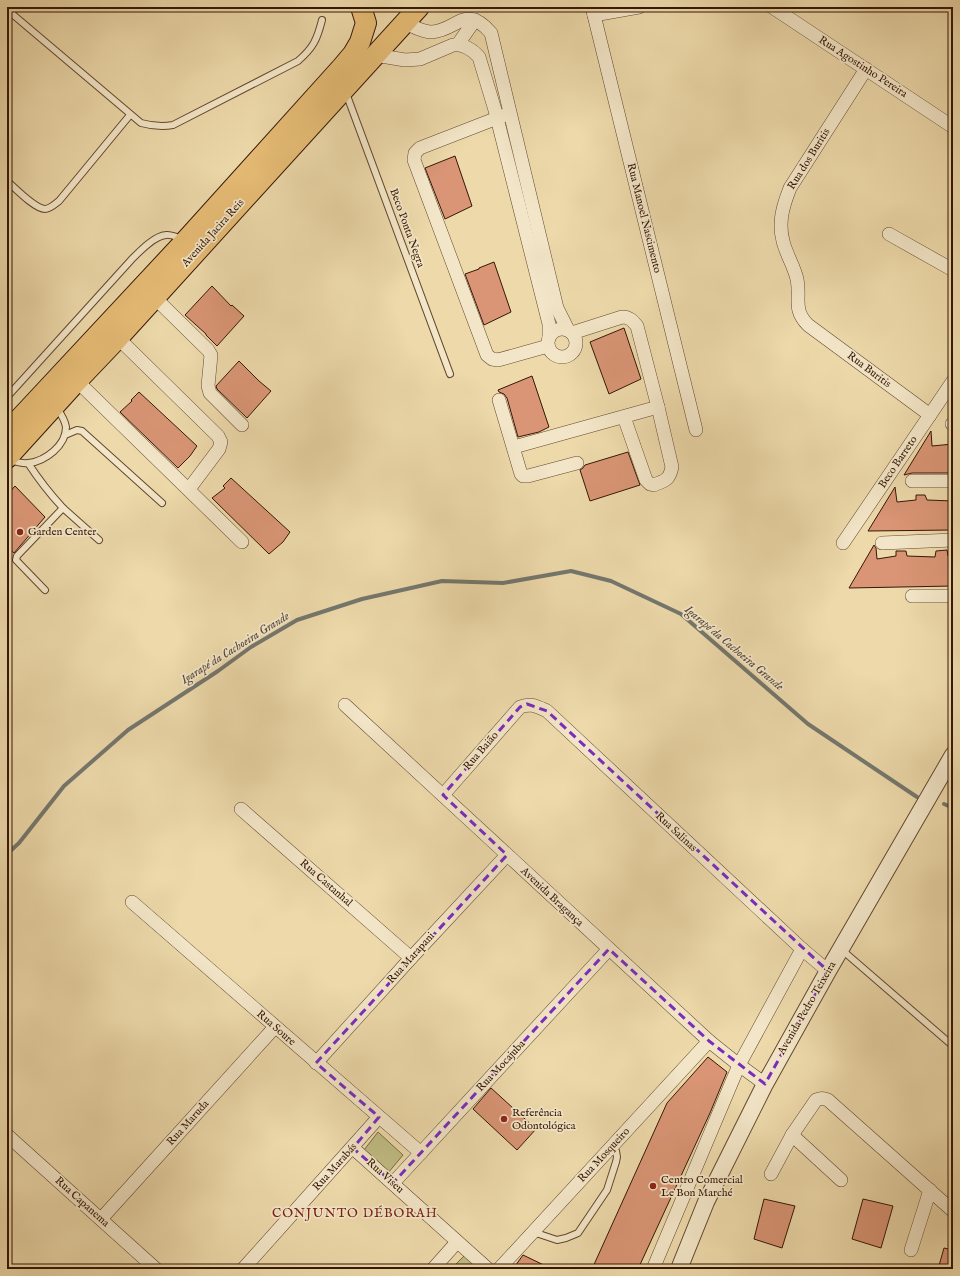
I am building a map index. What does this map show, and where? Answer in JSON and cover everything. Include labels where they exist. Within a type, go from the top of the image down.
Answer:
[{"type":"main road","name":"Avenida Jacira Reis","points":[[7,458],[375,55],[404,15],[419,7]]},
{"type":"main road","name":"Avenida Jacira Reis","points":[[7,432],[186,240],[349,59],[360,42],[368,12]]},
{"type":"street","points":[[593,11],[639,7]]},
{"type":"street","name":"Rua Agostinho Pereira","points":[[772,7],[953,127]]},
{"type":"street","name":"Rua Manoel Nascimento","points":[[593,11],[696,430]]},
{"type":"street","points":[[375,55],[405,60],[420,59],[452,45],[458,44],[475,52],[479,57],[497,118],[549,324],[548,341],[550,350],[557,356],[561,357],[570,354],[573,350],[575,342],[557,308],[491,33],[486,27],[469,18],[462,19],[441,30],[431,32],[420,30],[404,15]]},
{"type":"street","points":[[458,44],[475,20]]},
{"type":"street","name":"Rua dos Buritis","points":[[808,325],[802,318],[799,310],[799,287],[797,277],[783,242],[781,225],[783,207],[790,188],[866,69]]},
{"type":"street","points":[[511,114],[420,148],[415,153],[414,160],[487,355],[492,359],[498,360],[548,341],[555,330],[559,329],[570,332],[622,317],[627,317],[632,320],[636,326],[658,407],[672,467],[670,476],[667,480],[654,485],[650,484],[646,480],[624,417]]},
{"type":"street","points":[[889,234],[953,270]]},
{"type":"street","points":[[154,297],[208,350],[211,356],[208,386],[210,393],[242,425]]},
{"type":"street","name":"Rua Buritis","points":[[808,325],[930,415]]},
{"type":"street","points":[[118,338],[218,436],[221,442],[219,449],[189,489]]},
{"type":"street","points":[[77,381],[242,542]]},
{"type":"street","name":"Beco Barreto","points":[[843,543],[953,381]]},
{"type":"street","points":[[499,400],[514,447],[520,472],[523,476],[577,463]]},
{"type":"street","points":[[514,447],[658,407]]},
{"type":"street","points":[[912,481],[953,481]]},
{"type":"street","points":[[882,543],[953,540]]},
{"type":"street","points":[[912,596],[953,596]]},
{"type":"street","name":"Rua Salinas","points":[[520,707],[527,704],[537,706],[546,711],[802,949],[828,971]]},
{"type":"street","name":"Avenida Bragança","points":[[345,705],[709,1041],[765,1084]]},
{"type":"street","name":"Rua Baião","points":[[443,795],[520,707]]},
{"type":"street","name":"Avenida Pedro Teixeira","points":[[679,1269],[706,1202],[765,1084],[828,971],[953,755]]},
{"type":"street","name":"Rua Castanhal","points":[[242,809],[411,958]]},
{"type":"street","name":"Rua Marapani","points":[[316,1063],[507,855]]},
{"type":"street","name":"Rua Soure","points":[[132,902],[421,1153]]},
{"type":"street","points":[[653,1269],[739,1065],[802,949]]},
{"type":"street","name":"Rua Mocajuba","points":[[393,1183],[609,950]]},
{"type":"street","name":"Rua Maruda","points":[[101,1219],[275,1026]]},
{"type":"street","name":"Rua Mosqueiro","points":[[499,1269],[709,1041]]},
{"type":"street","points":[[771,1174],[792,1135],[816,1100],[824,1098],[953,1211]]},
{"type":"street","name":"Rua Marabás","points":[[243,1269],[353,1148],[379,1117]]},
{"type":"street","name":"Rua Capanema","points":[[7,1135],[156,1269]]},
{"type":"street","points":[[792,1135],[841,1180]]},
{"type":"street","name":"Rua Viseu","points":[[353,1148],[488,1269]]},
{"type":"street","points":[[911,1250],[930,1190]]},
{"type":"street","points":[[433,1269],[457,1242]]},
{"type":"lane","points":[[16,7],[9,15],[130,115],[141,123],[150,126],[173,125],[298,61],[309,51],[316,41],[322,20]]},
{"type":"lane","name":"Beco Ponta Negra","points":[[344,88],[450,374]]},
{"type":"lane","points":[[7,181],[36,205],[47,209],[53,206],[59,202],[130,115]]},
{"type":"lane","name":"Avenida Jacira Reis","points":[[7,397],[146,245],[167,235],[186,240]]},
{"type":"lane","points":[[7,458],[17,463],[28,463],[41,460],[51,454],[60,445],[65,435],[66,426],[55,405]]},
{"type":"lane","points":[[65,435],[77,430],[82,432],[162,503]]},
{"type":"lane","points":[[28,463],[39,480],[63,508],[99,540]]},
{"type":"lane","points":[[45,590],[16,560],[17,556],[63,508]]},
{"type":"lane","points":[[841,949],[953,1046]]},
{"type":"lane","points":[[533,1232],[557,1240],[578,1233],[607,1190],[617,1156],[616,1151],[612,1146]]},
{"type":"highlighted area","points":[[527,704],[547,711],[828,971],[765,1084],[709,1041],[609,949],[393,1183],[353,1148],[379,1117],[316,1063],[507,855],[443,795],[520,707]]},
{"type":"shaded area","points":[[378,1132],[403,1155],[388,1173],[364,1150]]},
{"type":"shaded area","points":[[465,1255],[481,1269],[451,1269]]},
{"type":"building","points":[[455,156],[472,206],[445,219],[425,168]]},
{"type":"building","points":[[494,262],[511,312],[484,325],[465,274]]},
{"type":"building","points":[[212,286],[231,306],[232,305],[244,316],[217,346],[185,315]]},
{"type":"building","points":[[624,328],[641,379],[609,394],[590,342]]},
{"type":"building","points":[[239,361],[271,391],[247,418],[217,389],[216,386]]},
{"type":"building","points":[[532,376],[549,427],[539,432],[518,437],[507,398],[498,390]]},
{"type":"building","points":[[139,392],[197,446],[190,456],[178,468],[120,412]]},
{"type":"building","points":[[931,431],[932,446],[953,444],[953,473],[912,473],[904,475]]},
{"type":"building","points":[[628,452],[640,485],[590,501],[580,470],[585,465]]},
{"type":"building","points":[[231,478],[290,532],[283,542],[269,554],[212,498],[225,488],[223,486]]},
{"type":"building","name":"Garden Center","points":[[15,486],[45,517],[14,553],[7,547],[7,495]]},
{"type":"building","points":[[895,487],[897,502],[916,500],[916,495],[925,495],[927,500],[953,501],[953,530],[868,531]]},
{"type":"building","points":[[874,545],[876,548],[877,559],[896,556],[896,551],[906,551],[907,556],[935,557],[936,551],[947,550],[948,556],[953,556],[953,586],[849,588]]},
{"type":"building","name":"Centro Comercial Le Bon Marché","points":[[708,1057],[727,1072],[710,1113],[638,1269],[592,1269],[667,1103]]},
{"type":"building","name":"Referência Odontológica","points":[[491,1088],[536,1129],[517,1150],[473,1109]]},
{"type":"building","points":[[764,1199],[795,1206],[782,1248],[754,1239]]},
{"type":"building","points":[[863,1199],[893,1206],[881,1248],[852,1239]]},
{"type":"building","points":[[944,1248],[953,1250],[953,1269],[938,1269]]},
{"type":"building","points":[[523,1255],[552,1269],[513,1269]]},
{"type":"waterway","name":"Igarapé da Cachoeira Grande","points":[[7,854],[19,843],[64,786],[128,730],[218,671],[251,647],[297,620],[362,599],[442,581],[503,583],[571,571],[611,581],[681,614],[808,724],[917,797]]},
{"type":"waterway","name":"Igarapé da Cachoeira Grande","points":[[944,804],[953,808]]},
{"type":"place","name":"Garden Center","points":[[20,532]]},
{"type":"place","name":"Referência Odontológica","points":[[504,1119]]},
{"type":"place","name":"Centro Comercial Le Bon Marché","points":[[653,1186]]},
{"type":"district","name":"CONJUNTO DÉBORAH","points":[[355,1213]]}]
